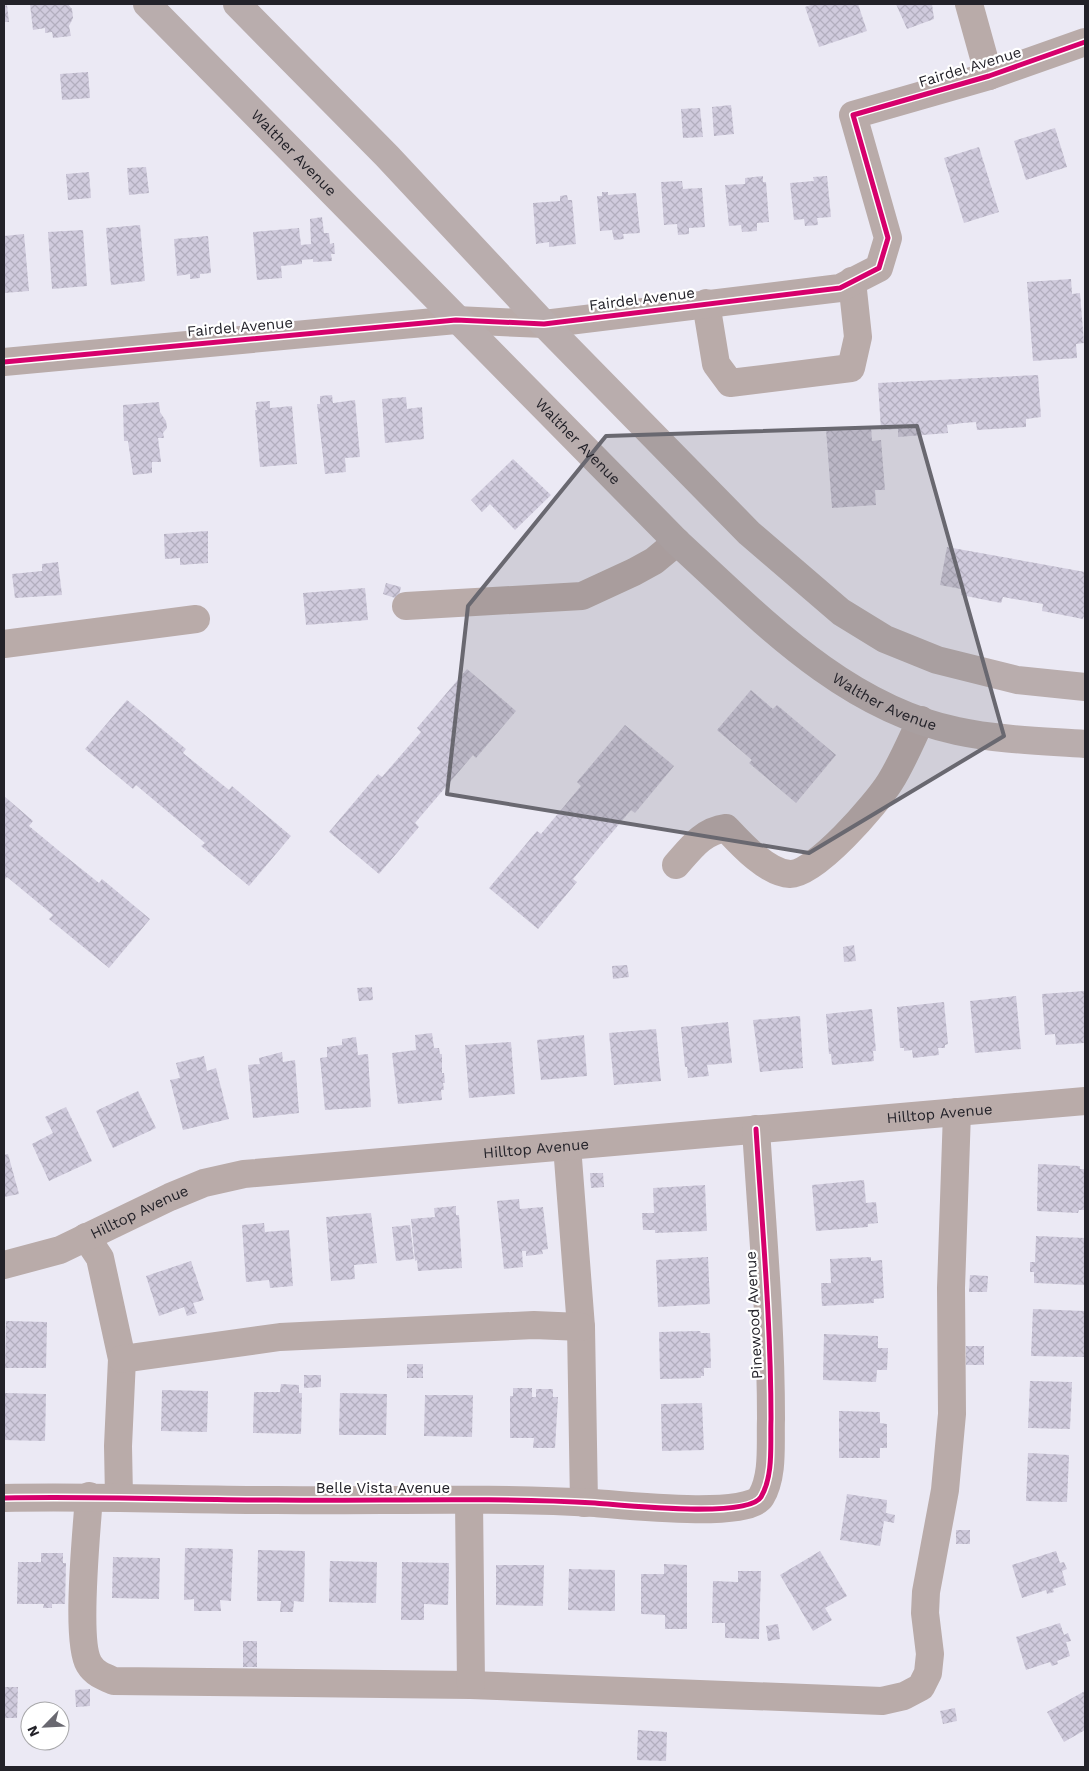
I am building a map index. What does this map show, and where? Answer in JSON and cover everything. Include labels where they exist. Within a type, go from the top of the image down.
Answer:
[{"type":"main road","name":"Walther Avenue","points":[[147,4],[456,320],[678,542],[765,623],[825,671],[865,697],[921,720],[957,731],[1020,739],[1085,744]]},
{"type":"main road","points":[[237,4],[388,156],[544,324],[749,533],[841,612],[885,640],[937,660],[1017,680],[1085,687]]},
{"type":"street","points":[[969,4],[989,76]]},
{"type":"street","name":"Fairdel Avenue","points":[[4,362],[456,320],[544,324],[840,288],[879,268],[888,238],[853,115],[989,76],[1085,42]]},
{"type":"street","points":[[706,303],[716,364],[730,383],[851,368],[858,336],[852,281]]},
{"type":"street","points":[[406,606],[582,596],[612,584],[641,568],[678,542]]},
{"type":"street","points":[[4,644],[196,619]]},
{"type":"street","points":[[676,864],[705,835],[713,830],[726,828],[753,855],[777,870],[789,874],[799,873],[842,839],[889,784],[921,720]]},
{"type":"street","name":"Hilltop Avenue","points":[[4,1265],[60,1250],[196,1187],[244,1174],[1085,1101]]},
{"type":"street","points":[[89,1496],[83,1598],[84,1649],[88,1663],[96,1673],[114,1681],[471,1685],[882,1701],[904,1696],[921,1687],[928,1673],[930,1663],[930,1640],[925,1613],[926,1592],[945,1490],[952,1414],[951,1288],[957,1112]]},
{"type":"street","name":"Pinewood Avenue","points":[[756,1129],[771,1383],[768,1476],[761,1499]]},
{"type":"street","points":[[567,1146],[580,1327],[584,1503]]},
{"type":"street","points":[[86,1237],[100,1258],[122,1359],[118,1446],[119,1497]]},
{"type":"street","points":[[122,1359],[280,1337],[534,1325],[580,1327]]},
{"type":"street","name":"Belle Vista Avenue","points":[[4,1498],[89,1496],[272,1500],[469,1500],[712,1509],[740,1508],[761,1499]]},
{"type":"street","points":[[469,1500],[471,1685]]},
{"type":"highlighted area","points":[[917,426],[1004,736],[809,853],[447,794],[468,606],[606,436]]},
{"type":"building","points":[[30,4],[68,4],[72,9],[73,18],[69,26],[71,36],[53,38],[52,32],[45,33],[45,28],[33,30]]},
{"type":"building","points":[[814,4],[858,4],[867,31],[819,47],[805,7]]},
{"type":"building","points":[[896,4],[932,4],[934,19],[907,29]]},
{"type":"building","points":[[7,5],[9,22],[4,22],[4,6]]},
{"type":"building","points":[[88,72],[90,98],[62,100],[60,74]]},
{"type":"building","points":[[731,105],[734,134],[714,136],[712,107]]},
{"type":"building","points":[[700,108],[703,137],[683,138],[681,109]]},
{"type":"building","points":[[1055,128],[1067,167],[1026,180],[1014,141]]},
{"type":"building","points":[[979,147],[999,212],[964,223],[944,158]]},
{"type":"building","points":[[146,167],[149,193],[129,195],[127,168]]},
{"type":"building","points":[[89,172],[91,198],[68,200],[66,174]]},
{"type":"building","points":[[763,176],[763,182],[766,182],[769,222],[757,223],[757,231],[742,232],[741,225],[729,226],[725,185],[745,184],[745,178]]},
{"type":"building","points":[[827,176],[831,217],[817,218],[818,225],[805,226],[804,219],[794,220],[790,183],[814,181],[813,177]]},
{"type":"building","points":[[682,181],[683,189],[702,188],[705,227],[689,228],[689,234],[678,235],[677,224],[664,225],[661,182]]},
{"type":"building","points":[[602,192],[608,192],[608,195],[636,193],[640,233],[623,234],[624,239],[614,240],[612,230],[600,231],[597,196],[602,196]]},
{"type":"building","points":[[567,195],[568,200],[572,200],[576,244],[549,247],[549,242],[536,244],[533,203],[560,201],[560,196]]},
{"type":"building","points":[[322,217],[324,233],[329,233],[330,244],[334,243],[335,254],[331,254],[332,261],[313,262],[313,259],[302,260],[302,264],[281,266],[282,278],[257,280],[253,232],[299,228],[301,245],[311,244],[310,219]]},
{"type":"building","points":[[140,225],[145,281],[111,285],[106,228]]},
{"type":"building","points":[[83,230],[87,286],[52,289],[48,232]]},
{"type":"building","points":[[24,234],[29,291],[4,293],[4,236]]},
{"type":"building","points":[[208,236],[211,273],[200,274],[200,278],[190,279],[190,274],[177,276],[174,239]]},
{"type":"building","points":[[1071,279],[1072,294],[1080,293],[1084,343],[1076,344],[1077,358],[1033,361],[1027,282]]},
{"type":"building","points":[[1038,375],[1041,417],[1026,419],[1026,427],[977,430],[976,422],[963,423],[947,425],[948,433],[898,437],[898,429],[881,430],[878,383]]},
{"type":"building","points":[[332,395],[333,403],[355,400],[360,457],[345,458],[346,472],[325,474],[317,404],[320,404],[320,396]]},
{"type":"building","points":[[406,397],[407,409],[422,407],[424,439],[385,443],[382,399]]},
{"type":"building","points":[[270,401],[270,408],[292,406],[297,464],[260,467],[256,402]]},
{"type":"building","points":[[159,402],[160,412],[166,421],[167,428],[163,433],[164,438],[158,438],[161,462],[152,462],[152,473],[133,475],[128,441],[124,441],[123,405]]},
{"type":"building","points":[[871,426],[872,441],[881,440],[885,490],[875,490],[876,505],[832,508],[826,429]]},
{"type":"building","points":[[513,459],[551,495],[515,530],[490,504],[482,512],[471,500]]},
{"type":"building","points":[[208,531],[208,563],[180,565],[180,558],[165,559],[164,534]]},
{"type":"building","points":[[947,547],[1085,572],[1085,613],[1083,619],[1042,611],[1043,604],[1003,597],[1001,603],[961,595],[961,589],[940,585]]},
{"type":"building","points":[[58,562],[62,595],[15,598],[12,574],[42,571],[42,564]]},
{"type":"building","points":[[386,583],[401,587],[398,599],[383,594]]},
{"type":"building","points":[[365,588],[368,620],[306,625],[303,593]]},
{"type":"building","points":[[467,669],[516,711],[476,758],[473,755],[415,823],[419,827],[379,874],[329,832],[378,774],[382,777],[421,732],[417,728]]},
{"type":"building","points":[[751,690],[773,709],[777,705],[836,755],[796,803],[749,763],[752,760],[717,730]]},
{"type":"building","points":[[127,700],[186,749],[183,753],[229,790],[232,786],[291,836],[249,886],[201,846],[205,843],[136,785],[133,789],[85,749]]},
{"type":"building","points":[[625,725],[674,766],[635,813],[631,810],[573,879],[577,882],[538,929],[489,888],[537,831],[541,834],[581,786],[577,782]]},
{"type":"building","points":[[4,796],[33,821],[29,826],[99,883],[102,879],[150,919],[109,968],[49,919],[53,915],[7,877],[4,880]]},
{"type":"building","points":[[854,945],[856,961],[844,962],[843,947]]},
{"type":"building","points":[[627,965],[629,977],[613,979],[612,966]]},
{"type":"building","points":[[372,987],[373,1000],[359,1001],[357,988]]},
{"type":"building","points":[[1085,991],[1084,1043],[1056,1045],[1055,1034],[1045,1035],[1042,994]]},
{"type":"building","points":[[1016,996],[1021,1049],[975,1053],[970,1001]]},
{"type":"building","points":[[944,1002],[948,1044],[945,1045],[945,1048],[938,1048],[939,1055],[913,1058],[912,1050],[904,1051],[904,1048],[900,1048],[897,1007]]},
{"type":"building","points":[[872,1009],[876,1051],[873,1051],[874,1061],[832,1065],[831,1054],[829,1054],[826,1014]]},
{"type":"building","points":[[800,1016],[803,1068],[760,1072],[753,1020]]},
{"type":"building","points":[[728,1022],[732,1063],[707,1065],[709,1076],[688,1078],[681,1027]]},
{"type":"building","points":[[656,1029],[661,1081],[614,1085],[609,1033]]},
{"type":"building","points":[[432,1033],[434,1048],[439,1048],[440,1054],[442,1054],[442,1073],[444,1073],[445,1083],[443,1083],[444,1090],[441,1090],[442,1100],[398,1104],[392,1053],[416,1050],[415,1035]]},
{"type":"building","points":[[584,1035],[587,1076],[541,1080],[537,1040]]},
{"type":"building","points":[[356,1037],[358,1055],[368,1054],[371,1107],[325,1110],[320,1058],[327,1057],[327,1047],[342,1045],[342,1039]]},
{"type":"building","points":[[511,1042],[515,1094],[469,1098],[465,1045]]},
{"type":"building","points":[[282,1052],[283,1062],[295,1060],[299,1113],[253,1118],[248,1065],[260,1064],[259,1058]]},
{"type":"building","points":[[204,1056],[207,1071],[216,1068],[229,1119],[183,1130],[170,1080],[180,1078],[176,1063]]},
{"type":"building","points":[[138,1091],[156,1128],[113,1148],[96,1111]]},
{"type":"building","points":[[66,1107],[92,1161],[49,1181],[32,1144],[53,1133],[45,1117]]},
{"type":"building","points":[[8,1154],[19,1194],[4,1197],[4,1155]]},
{"type":"building","points":[[1038,1164],[1080,1166],[1080,1169],[1085,1169],[1085,1210],[1079,1210],[1078,1213],[1037,1211]]},
{"type":"building","points":[[590,1173],[603,1173],[604,1187],[591,1188]]},
{"type":"building","points":[[864,1180],[866,1203],[876,1202],[878,1223],[868,1224],[868,1227],[816,1231],[812,1185]]},
{"type":"building","points":[[705,1185],[707,1231],[655,1233],[655,1230],[643,1230],[642,1213],[654,1213],[653,1188]]},
{"type":"building","points":[[519,1199],[520,1209],[543,1207],[548,1249],[542,1250],[543,1254],[526,1256],[526,1251],[522,1251],[523,1267],[504,1269],[497,1201]]},
{"type":"building","points":[[456,1206],[456,1215],[459,1215],[462,1268],[418,1271],[417,1260],[415,1261],[411,1219],[435,1217],[434,1208]]},
{"type":"building","points":[[371,1213],[377,1263],[354,1265],[355,1279],[331,1281],[326,1217]]},
{"type":"building","points":[[264,1223],[265,1232],[289,1230],[293,1286],[270,1288],[269,1280],[246,1282],[242,1225]]},
{"type":"building","points":[[410,1225],[414,1259],[396,1261],[392,1227]]},
{"type":"building","points":[[1036,1236],[1085,1238],[1085,1285],[1034,1283],[1034,1272],[1030,1272],[1030,1262],[1035,1262]]},
{"type":"building","points":[[708,1257],[710,1304],[658,1307],[656,1260]]},
{"type":"building","points":[[871,1257],[871,1261],[882,1260],[884,1298],[874,1299],[874,1303],[822,1306],[821,1283],[831,1283],[830,1259]]},
{"type":"building","points":[[191,1261],[204,1300],[193,1303],[197,1313],[187,1316],[184,1307],[159,1316],[146,1276]]},
{"type":"building","points":[[970,1275],[988,1276],[987,1292],[969,1292]]},
{"type":"building","points":[[1033,1309],[1085,1311],[1084,1357],[1031,1356]]},
{"type":"building","points":[[6,1321],[47,1322],[46,1368],[5,1368]]},
{"type":"building","points":[[700,1331],[701,1333],[710,1333],[711,1368],[704,1368],[704,1376],[701,1376],[701,1378],[660,1379],[659,1332]]},
{"type":"building","points":[[824,1334],[878,1336],[878,1348],[888,1348],[887,1370],[877,1370],[876,1382],[823,1380]]},
{"type":"building","points":[[966,1346],[984,1346],[984,1365],[966,1365]]},
{"type":"building","points":[[407,1364],[423,1364],[423,1378],[407,1378]]},
{"type":"building","points":[[304,1375],[321,1375],[321,1387],[304,1388]]},
{"type":"building","points":[[1030,1381],[1072,1382],[1070,1429],[1028,1428]]},
{"type":"building","points":[[281,1384],[299,1385],[299,1393],[302,1393],[301,1434],[253,1433],[254,1392],[280,1392]]},
{"type":"building","points":[[513,1388],[532,1388],[532,1397],[536,1397],[536,1389],[553,1389],[553,1397],[558,1397],[555,1448],[533,1448],[534,1438],[510,1438],[510,1396],[513,1396]]},
{"type":"building","points":[[162,1390],[208,1391],[207,1432],[161,1431]]},
{"type":"building","points":[[5,1393],[46,1394],[45,1441],[4,1440]]},
{"type":"building","points":[[340,1393],[387,1394],[386,1435],[339,1435]]},
{"type":"building","points":[[425,1395],[473,1395],[472,1437],[424,1436]]},
{"type":"building","points":[[702,1403],[704,1450],[662,1451],[661,1404]]},
{"type":"building","points":[[839,1411],[880,1412],[880,1423],[887,1424],[887,1448],[880,1448],[880,1458],[839,1458]]},
{"type":"building","points":[[1028,1453],[1069,1455],[1067,1502],[1026,1501]]},
{"type":"building","points":[[847,1494],[887,1500],[886,1513],[895,1515],[894,1523],[884,1521],[880,1546],[840,1540]]},
{"type":"building","points":[[956,1530],[970,1530],[970,1544],[956,1544]]},
{"type":"building","points":[[185,1548],[233,1549],[231,1601],[220,1600],[221,1611],[194,1611],[194,1599],[184,1600]]},
{"type":"building","points":[[258,1550],[305,1551],[304,1602],[294,1601],[293,1612],[280,1612],[281,1601],[257,1601]]},
{"type":"building","points":[[820,1551],[847,1596],[825,1608],[832,1620],[813,1631],[780,1575]]},
{"type":"building","points":[[1056,1551],[1060,1563],[1064,1562],[1067,1569],[1062,1571],[1066,1585],[1053,1589],[1054,1592],[1047,1594],[1046,1590],[1022,1598],[1012,1565]]},
{"type":"building","points":[[41,1553],[63,1553],[63,1563],[66,1563],[65,1604],[52,1604],[52,1608],[43,1608],[44,1604],[17,1604],[18,1562],[41,1562]]},
{"type":"building","points":[[113,1557],[160,1558],[159,1599],[112,1598]]},
{"type":"building","points":[[330,1561],[377,1562],[376,1603],[329,1602]]},
{"type":"building","points":[[402,1562],[449,1563],[448,1605],[424,1604],[424,1620],[401,1620]]},
{"type":"building","points":[[664,1564],[687,1565],[687,1629],[665,1629],[665,1615],[641,1614],[641,1574],[664,1574]]},
{"type":"building","points":[[496,1565],[544,1565],[543,1606],[496,1605]]},
{"type":"building","points":[[569,1569],[615,1570],[615,1611],[568,1610]]},
{"type":"building","points":[[738,1571],[761,1571],[759,1639],[725,1638],[725,1623],[712,1623],[713,1581],[738,1582]]},
{"type":"building","points":[[1060,1623],[1064,1635],[1068,1633],[1071,1641],[1066,1642],[1070,1656],[1057,1661],[1058,1664],[1052,1666],[1050,1662],[1026,1670],[1016,1637]]},
{"type":"building","points":[[778,1624],[780,1639],[768,1641],[766,1626]]},
{"type":"building","points":[[243,1641],[257,1641],[257,1667],[243,1667]]},
{"type":"building","points":[[4,1687],[18,1687],[17,1718],[4,1718]]},
{"type":"building","points":[[90,1689],[90,1706],[76,1707],[75,1690]]},
{"type":"building","points":[[1085,1691],[1085,1730],[1064,1742],[1047,1712]]},
{"type":"building","points":[[955,1708],[957,1721],[943,1724],[940,1711]]},
{"type":"building","points":[[638,1730],[667,1732],[666,1761],[637,1760]]},
{"type":"cycle path","points":[[4,362],[456,320],[544,324],[840,288],[879,268],[888,238],[853,115],[989,76],[1085,42]]},
{"type":"cycle path","points":[[4,1498],[515,1500],[683,1509],[733,1508],[751,1504],[761,1497],[765,1488],[770,1469],[771,1448],[768,1310],[756,1129]]}]
